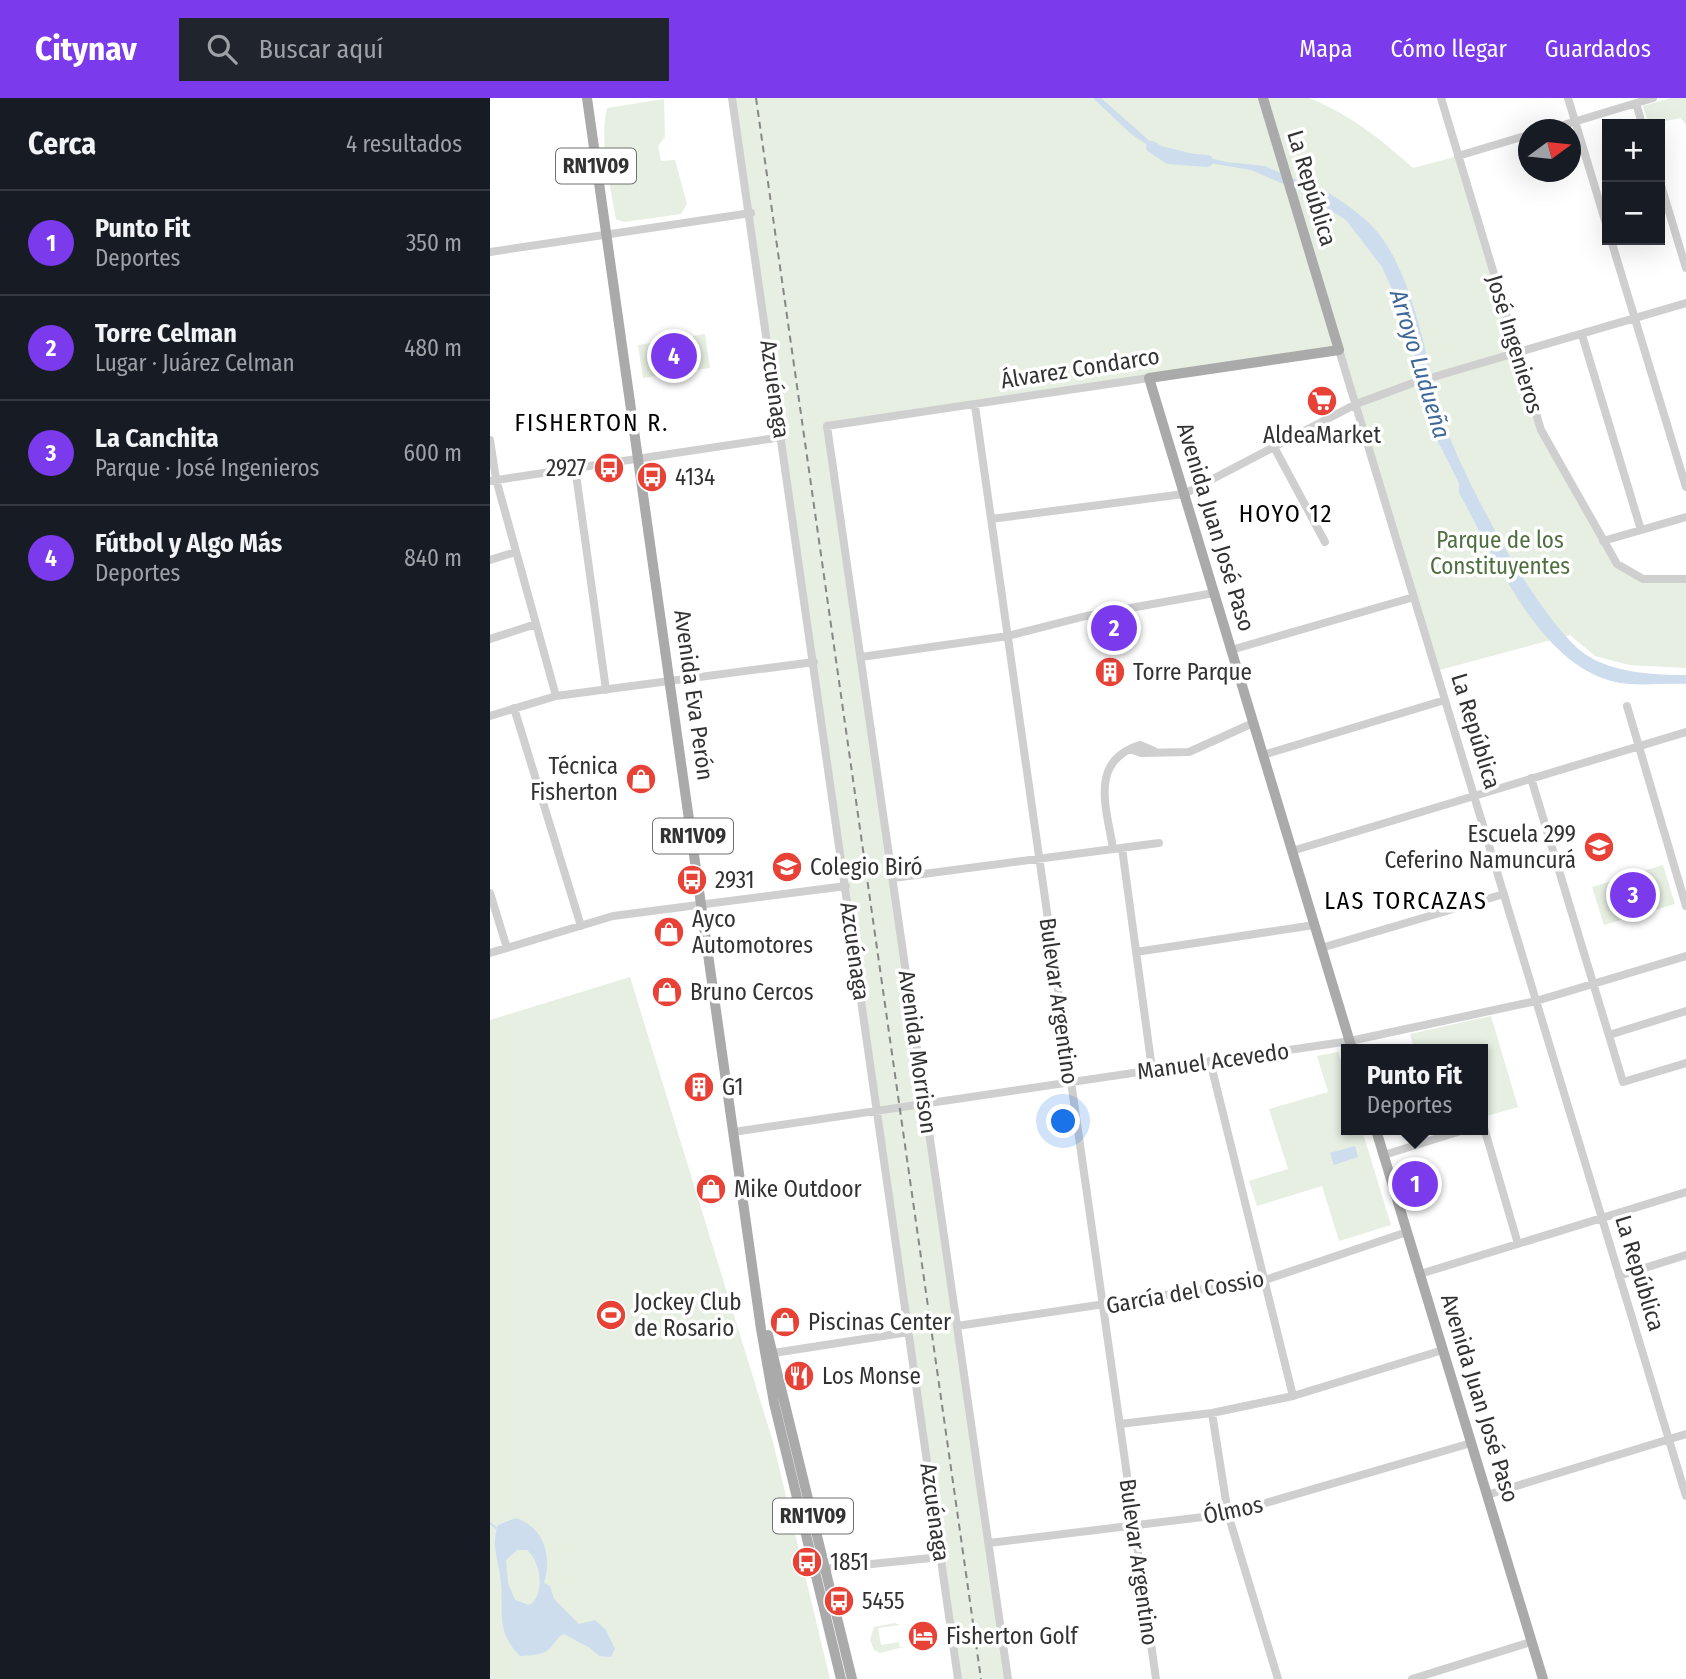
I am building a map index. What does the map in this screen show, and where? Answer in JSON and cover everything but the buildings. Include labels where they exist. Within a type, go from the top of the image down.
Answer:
[{"type":"main road","name":"Avenida Eva Perón","points":[[587,98],[758,1299],[820,1569],[841,1679]]},
{"type":"main road","name":"La República","points":[[1263,98],[1339,350]]},
{"type":"main road","name":"Álvarez Condarco","points":[[1149,378],[1339,350]]},
{"type":"main road","name":"Avenida Juan José Paso","points":[[1149,378],[1351,1044]]},
{"type":"main road","name":"Avenida Juan José Paso","points":[[1378,1135],[1543,1679]]},
{"type":"main road","name":"Avenida Eva Perón","points":[[820,1569],[852,1679]]},
{"type":"street","name":"Azcuénaga","points":[[732,98],[751,213],[958,1679]]},
{"type":"street","name":"José Ingenieros","points":[[1441,98],[1541,430],[1617,564],[1643,579],[1686,579]]},
{"type":"street","points":[[1568,98],[1574,119]]},
{"type":"street","points":[[1581,119],[1653,98]]},
{"type":"street","points":[[1636,103],[1641,119]]},
{"type":"street","points":[[1458,156],[1518,138]]},
{"type":"street","points":[[1581,141],[1602,210]]},
{"type":"street","points":[[1665,199],[1686,268]]},
{"type":"street","points":[[490,251],[751,213]]},
{"type":"street","points":[[1613,245],[1686,487]]},
{"type":"street","points":[[991,519],[1184,494],[1356,404],[1442,374],[1686,303]]},
{"type":"street","points":[[1582,335],[1641,530]]},
{"type":"street","name":"La República","points":[[1339,350],[1686,1496]]},
{"type":"street","name":"Álvarez Condarco","points":[[827,426],[1149,378]]},
{"type":"street","name":"Bulevar Argentino","points":[[975,406],[1156,1679]]},
{"type":"street","name":"Avenida Morrison","points":[[827,426],[1008,1679]]},
{"type":"street","points":[[493,480],[782,437]]},
{"type":"street","points":[[490,440],[493,480],[556,696]]},
{"type":"street","points":[[1274,447],[1325,542]]},
{"type":"street","points":[[575,467],[606,690]]},
{"type":"street","points":[[1603,541],[1686,517]]},
{"type":"street","points":[[490,560],[515,552]]},
{"type":"street","points":[[861,657],[1008,636],[1086,616],[1214,593]]},
{"type":"street","points":[[1231,650],[1414,597]]},
{"type":"street","points":[[490,639],[536,624]]},
{"type":"street","points":[[490,716],[556,696],[814,662]]},
{"type":"street","points":[[1263,755],[1445,701]]},
{"type":"street","points":[[1628,706],[1686,906]]},
{"type":"street","points":[[514,708],[581,926]]},
{"type":"street","points":[[1152,1069],[1136,952],[1104,778],[1119,755],[1130,749],[1144,745],[1154,751],[1196,750],[1236,728],[1253,723]]},
{"type":"street","points":[[1292,851],[1686,732]]},
{"type":"street","points":[[1531,778],[1623,1082],[1686,1063]]},
{"type":"street","points":[[892,878],[1158,843]]},
{"type":"street","points":[[490,953],[613,916],[846,886]]},
{"type":"street","points":[[490,893],[507,948]]},
{"type":"street","points":[[1321,948],[1504,894]]},
{"type":"street","points":[[1136,952],[1314,925]]},
{"type":"street","name":"Manuel Acevedo","points":[[1355,1044],[1536,1001],[1686,956]]},
{"type":"street","points":[[1609,1035],[1686,1011]]},
{"type":"street","name":"Manuel Acevedo","points":[[733,1132],[1152,1069],[1341,1046]]},
{"type":"street","points":[[1210,1061],[1293,1396]]},
{"type":"street","points":[[1384,1155],[1448,1135]]},
{"type":"street","points":[[1486,1135],[1518,1244]]},
{"type":"street","points":[[1420,1274],[1686,1192]]},
{"type":"street","name":"García del Cossio","points":[[957,1326],[1103,1306],[1265,1279],[1407,1232]]},
{"type":"street","points":[[1619,1276],[1686,1255]]},
{"type":"street","points":[[769,1354],[909,1332]]},
{"type":"street","points":[[1120,1424],[1213,1413],[1293,1396],[1443,1350]]},
{"type":"street","points":[[1213,1413],[1228,1514],[1278,1679]]},
{"type":"street","points":[[1487,1495],[1686,1434]]},
{"type":"street","name":"Ólmos","points":[[989,1543],[1228,1514],[1471,1443]]},
{"type":"street","points":[[820,1569],[941,1557]]},
{"type":"street","points":[[1412,1679],[1531,1642]]},
{"type":"green space","name":"Parque de los Constituyentes","points":[[732,98],[1309,98],[1364,128],[1413,168],[1458,156],[1541,430],[1617,564],[1643,579],[1686,579],[1686,668],[1629,665],[1595,656],[1570,635],[1436,671],[1339,350],[827,426],[1008,1679],[958,1679]]},
{"type":"green space","points":[[1671,98],[1686,98],[1686,125],[1681,118],[1665,121],[1647,119],[1643,106]]},
{"type":"green space","points":[[664,99],[665,137],[658,146],[661,161],[675,160],[687,204],[681,214],[624,222],[616,219],[606,164],[604,135],[607,108]]},
{"type":"green space","points":[[705,334],[710,368],[643,378],[638,345]]},
{"type":"green space","points":[[1663,865],[1675,904],[1604,925],[1592,887]]},
{"type":"green space","name":"Jockey Club de Rosario","points":[[630,977],[773,1442],[830,1679],[490,1679],[490,1020]]},
{"type":"green space","points":[[1491,1016],[1518,1107],[1488,1116],[1488,1044],[1413,1044],[1410,1034]]},
{"type":"green space","points":[[1338,1052],[1341,1061],[1341,1135],[1364,1135],[1391,1225],[1339,1241],[1322,1186],[1257,1206],[1249,1181],[1288,1169],[1269,1109],[1328,1092],[1317,1056]]},
{"type":"green space","points":[[895,1623],[900,1625],[878,1628],[881,1645],[899,1642],[900,1647],[904,1647],[880,1653],[874,1650],[870,1640],[874,1627]]},
{"type":"water","name":"Arroyo Ludueña","points":[[1093,98],[1101,98],[1153,144],[1226,162],[1265,166],[1299,181],[1311,182],[1371,225],[1397,264],[1407,288],[1441,413],[1464,470],[1503,544],[1547,614],[1569,639],[1599,662],[1636,672],[1686,675],[1686,684],[1620,683],[1585,670],[1561,652],[1520,603],[1459,493],[1459,483],[1436,438],[1404,316],[1382,267],[1346,220],[1300,191],[1251,170],[1162,155],[1131,134]]},
{"type":"water","points":[[1355,1146],[1358,1157],[1334,1165],[1330,1153]]},
{"type":"water","points":[[516,1518],[540,1536],[547,1563],[544,1583],[550,1586],[554,1599],[579,1624],[595,1620],[606,1630],[615,1649],[611,1657],[599,1656],[564,1634],[545,1652],[538,1654],[520,1656],[512,1647],[502,1622],[501,1584],[495,1548],[498,1525]],"holes":[[[517,1550],[527,1550],[536,1562],[540,1578],[538,1594],[529,1605],[515,1600],[508,1583],[506,1560]]]},
{"type":"waterway","name":"Arroyo Ludueña","points":[[1152,147],[1169,158],[1207,161]]},
{"type":"waterway","points":[[490,1523],[496,1528]]},
{"type":"railway","points":[[756,98],[981,1679]]},
{"type":"place","name":"Fútbol y Algo Más","points":[[674,356]]},
{"type":"place","name":"AldeaMarket","points":[[1322,401]]},
{"type":"place","name":"2927","points":[[609,468]]},
{"type":"place","name":"4134","points":[[652,477]]},
{"type":"place","name":"Torre Celman","points":[[1114,628]]},
{"type":"place","name":"Torre Parque","points":[[1110,672]]},
{"type":"place","name":"Técnica Fisherton","points":[[641,779]]},
{"type":"place","name":"Escuela 299 Ceferino Namuncurá","points":[[1599,847]]},
{"type":"place","name":"Colegio Biró","points":[[787,867]]},
{"type":"place","name":"2931","points":[[692,880]]},
{"type":"place","name":"La Canchita","points":[[1633,895]]},
{"type":"place","name":"Ayco Automotores","points":[[669,932]]},
{"type":"place","name":"Bruno Cercos","points":[[667,992]]},
{"type":"place","name":"G1","points":[[699,1087]]},
{"type":"place","name":"Punto Fit","points":[[1415,1184]]},
{"type":"place","name":"Mike Outdoor","points":[[711,1189]]},
{"type":"place","name":"Jockey Club de Rosario","points":[[611,1315]]},
{"type":"place","name":"Piscinas Center","points":[[785,1322]]},
{"type":"place","name":"Los Monse","points":[[799,1376]]},
{"type":"place","name":"1851","points":[[807,1562]]},
{"type":"place","name":"5455","points":[[839,1601]]},
{"type":"place","name":"Fisherton Golf","points":[[923,1636]]},
{"type":"district","name":"FISHERTON R.","points":[[592,423]]},
{"type":"district","name":"HOYO 12","points":[[1286,514]]},
{"type":"district","name":"LAS TORCAZAS","points":[[1406,901]]}]
